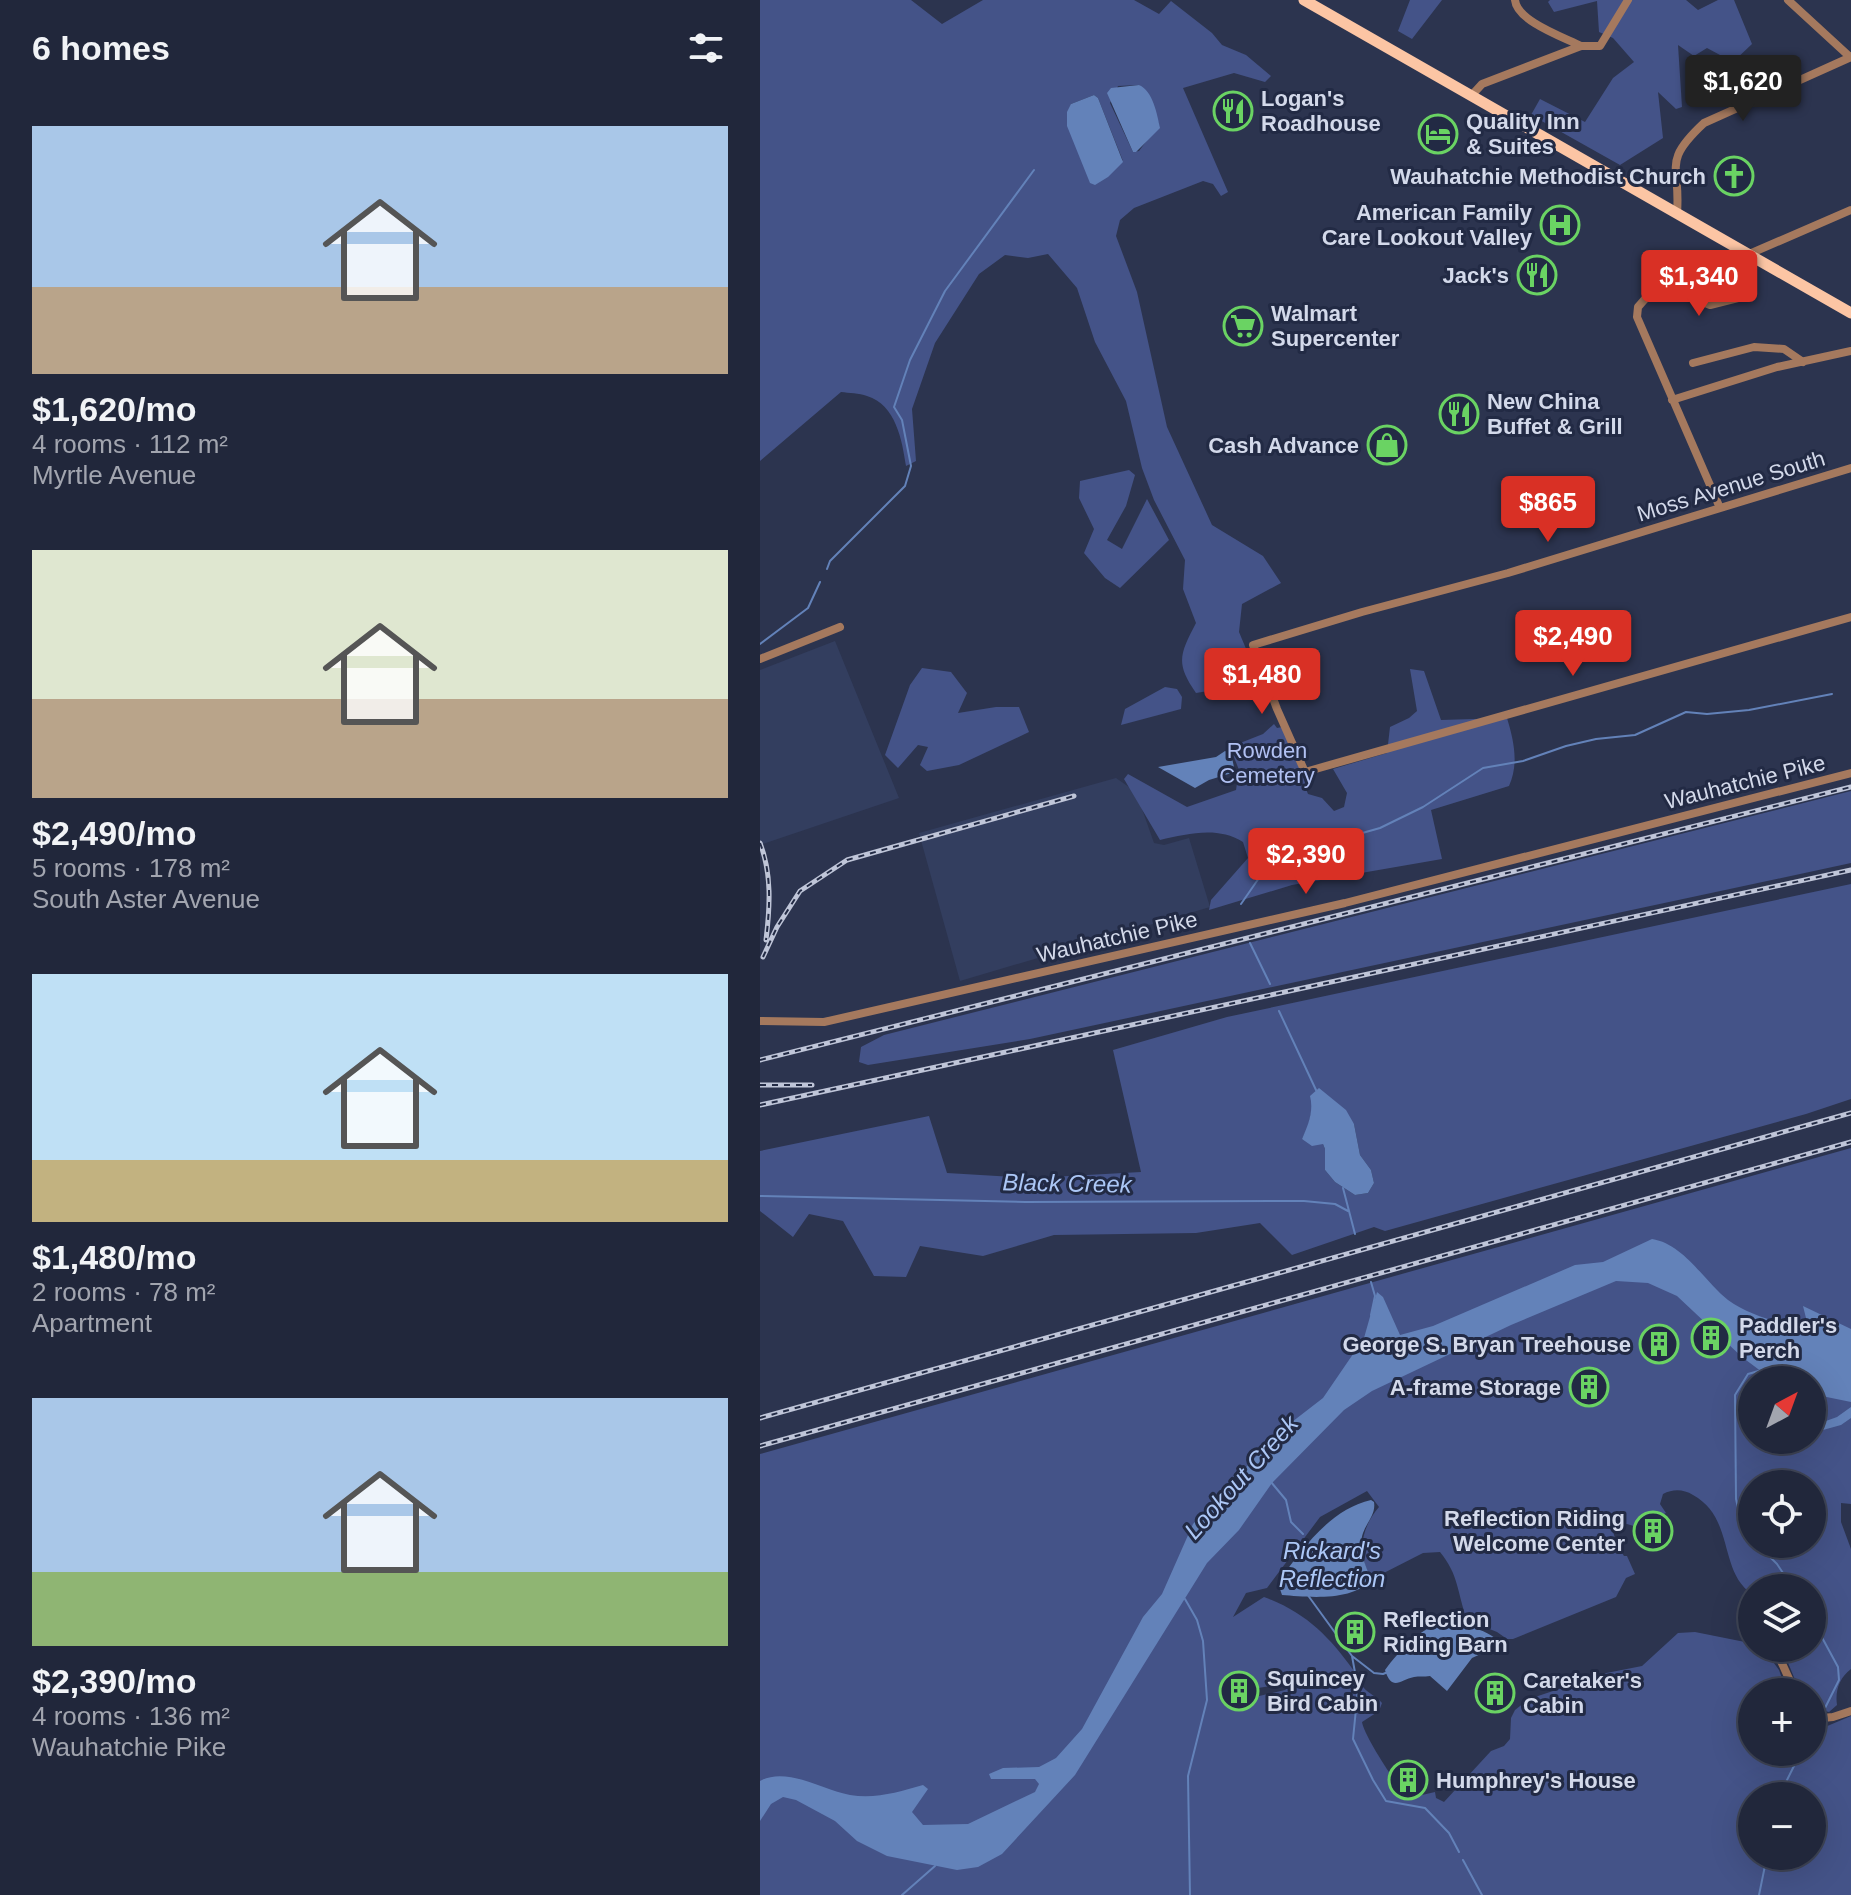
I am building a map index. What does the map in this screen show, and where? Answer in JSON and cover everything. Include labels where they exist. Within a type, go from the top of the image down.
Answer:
[{"type":"main road","points":[[1304,0],[1851,313]]},
{"type":"street","points":[[1515,0],[1514,5],[1531,22],[1581,46],[1596,48],[1628,0]]},
{"type":"street","points":[[1677,213],[1675,163],[1688,138],[1704,123],[1850,57],[1788,0]]},
{"type":"street","points":[[1472,95],[1482,84],[1581,46]]},
{"type":"street","points":[[1720,508],[1637,317],[1638,307],[1645,299],[1851,210]]},
{"type":"street","points":[[1694,278],[1700,301],[1710,305],[1738,298]]},
{"type":"street","points":[[1693,363],[1754,347],[1784,349],[1803,362]]},
{"type":"street","points":[[1672,400],[1851,351]]},
{"type":"street","name":"Moss Avenue South","points":[[1851,468],[1507,574],[1362,612],[1253,645],[1281,720],[1305,772],[1851,617]]},
{"type":"street","points":[[760,659],[840,627]]},
{"type":"street","name":"Wauhatchie Pike","points":[[760,1021],[824,1022],[1345,903],[1851,773]]},
{"type":"street","points":[[1826,1718],[1851,1711]]},
{"type":"shaded area","points":[[835,641],[899,798],[760,845],[760,670]]},
{"type":"shaded area","points":[[1116,778],[1136,792],[1154,843],[1164,845],[1189,838],[1210,907],[960,981],[919,833]]},
{"type":"green space","points":[[760,0],[911,0],[942,24],[983,0],[1134,0],[1159,14],[1171,1],[1212,33],[1222,45],[1246,55],[1271,76],[1265,82],[1234,73],[1183,88],[1228,192],[1221,196],[1213,184],[1203,181],[1134,208],[1120,220],[1116,236],[1137,292],[1167,427],[1212,525],[1263,556],[1281,583],[1242,604],[1239,632],[1262,687],[1243,693],[1236,660],[1223,661],[1214,690],[1196,693],[1189,683],[1182,658],[1196,623],[1183,589],[1185,560],[1154,500],[1142,468],[1126,401],[1095,342],[1077,288],[1048,254],[1028,258],[1005,255],[979,274],[935,343],[912,409],[916,461],[906,466],[900,435],[885,407],[867,396],[841,392],[760,461]],"holes":[[[1139,85],[1159,124],[1139,151],[1133,152],[1110,103],[1118,86]],[[1094,95],[1098,98],[1123,161],[1071,104]]]},
{"type":"green space","points":[[1410,0],[1442,0],[1412,39],[1398,31]]},
{"type":"green space","points":[[1550,0],[1686,0],[1698,10],[1718,0],[1734,0],[1752,44],[1733,62],[1707,48],[1694,56],[1678,45],[1682,107],[1676,109],[1658,92],[1663,138],[1620,165],[1531,115],[1540,99],[1585,122],[1613,78],[1634,62],[1613,38],[1599,32],[1597,1],[1554,12],[1548,2]]},
{"type":"green space","points":[[1129,470],[1135,475],[1126,506],[1107,540],[1122,549],[1147,499],[1169,540],[1120,588],[1105,578],[1084,553],[1094,529],[1079,498],[1080,481]]},
{"type":"green space","points":[[922,668],[951,672],[967,693],[958,713],[1019,707],[1029,732],[959,765],[927,771],[920,765],[928,747],[918,745],[898,768],[885,755],[910,685]]},
{"type":"green space","name":"Rowden Cemetery","points":[[1410,669],[1424,671],[1441,720],[1507,718],[1514,752],[1514,769],[1509,786],[1431,810],[1442,859],[1292,885],[1209,910],[1211,900],[1248,858],[1243,842],[1213,833],[1160,840],[1124,779],[1128,774],[1187,807],[1236,790],[1239,770],[1230,747],[1263,734],[1274,724],[1277,728],[1282,727],[1308,794],[1322,798],[1334,811],[1344,807],[1347,793],[1333,769],[1387,753],[1390,727],[1417,711]]},
{"type":"green space","points":[[1165,687],[1177,689],[1182,697],[1181,709],[1121,725],[1125,709]]},
{"type":"green space","points":[[1851,791],[1851,863],[1030,1039],[868,1065],[859,1062],[861,1047],[884,1035]]},
{"type":"green space","points":[[1851,884],[1851,1099],[1806,1114],[1385,1231],[1374,1227],[1292,1255],[1260,1223],[1196,1233],[1054,1235],[983,1256],[920,1246],[906,1277],[874,1276],[843,1221],[809,1214],[793,1237],[760,1211],[760,1151],[929,1116],[947,1173],[1033,1178],[1141,1172],[1113,1050],[1227,1017]],"holes":[[[1313,1105],[1354,1124],[1360,1155],[1371,1170],[1374,1183],[1368,1193],[1355,1195],[1335,1182],[1325,1170],[1323,1144],[1302,1139]]]},
{"type":"green space","points":[[1851,1148],[1851,1504],[1841,1503],[1841,1522],[1851,1549],[1851,1669],[1839,1685],[1837,1705],[1829,1712],[1826,1711],[1826,1678],[1794,1678],[1788,1662],[1826,1662],[1826,1574],[1738,1574],[1738,1579],[1715,1517],[1706,1505],[1682,1491],[1663,1494],[1660,1504],[1666,1513],[1637,1527],[1627,1524],[1612,1528],[1617,1545],[1627,1556],[1635,1574],[1626,1578],[1616,1597],[1513,1639],[1467,1620],[1454,1576],[1440,1552],[1423,1553],[1372,1579],[1362,1551],[1368,1524],[1379,1507],[1367,1491],[1320,1517],[1267,1588],[1246,1593],[1233,1617],[1264,1597],[1292,1610],[1315,1626],[1345,1658],[1363,1687],[1382,1703],[1379,1711],[1362,1722],[1375,1750],[1397,1784],[1409,1798],[1435,1792],[1436,1798],[1444,1802],[1491,1751],[1504,1746],[1510,1739],[1511,1718],[1515,1710],[1529,1699],[1591,1676],[1642,1666],[1678,1633],[1695,1632],[1738,1641],[1738,1662],[1773,1662],[1782,1678],[1738,1678],[1738,1766],[1826,1766],[1826,1727],[1851,1716],[1851,1895],[760,1895],[760,1454]],"holes":[[[1244,1682],[1258,1688],[1295,1682],[1285,1690],[1242,1700]]]},
{"type":"water","points":[[1139,85],[1151,98],[1160,128],[1133,152],[1107,93],[1111,88]]},
{"type":"water","points":[[1094,95],[1098,98],[1123,162],[1095,185],[1090,183],[1067,126],[1067,112],[1071,104]]},
{"type":"water","points":[[1225,751],[1231,753],[1235,772],[1195,788],[1158,767],[1216,757]]},
{"type":"water","points":[[1319,1088],[1346,1110],[1354,1124],[1360,1155],[1371,1170],[1374,1183],[1368,1193],[1355,1195],[1335,1182],[1325,1170],[1323,1144],[1312,1146],[1302,1139],[1311,1113],[1310,1096]]},
{"type":"water","name":"Lookout Creek","points":[[1652,1239],[1684,1255],[1719,1292],[1745,1310],[1803,1329],[1808,1326],[1803,1306],[1851,1329],[1851,1402],[1826,1397],[1826,1366],[1754,1366],[1677,1296],[1648,1283],[1616,1281],[1511,1325],[1372,1391],[1344,1410],[1272,1483],[1239,1530],[1207,1563],[1075,1775],[1002,1854],[978,1867],[957,1870],[887,1856],[857,1841],[835,1821],[796,1800],[783,1797],[771,1804],[760,1821],[760,1781],[770,1777],[805,1780],[860,1796],[887,1794],[923,1785],[928,1789],[912,1812],[923,1825],[968,1824],[1035,1792],[1039,1784],[1035,1779],[991,1779],[989,1774],[1003,1768],[1039,1767],[1056,1758],[1082,1729],[1143,1617],[1162,1594],[1193,1524],[1279,1432],[1323,1398],[1364,1338],[1377,1292],[1383,1297],[1400,1335],[1433,1326],[1575,1265],[1603,1262]]},
{"type":"water","points":[[1851,1407],[1851,1418],[1826,1429],[1826,1421]]},
{"type":"water","name":"Rickard's Reflection","points":[[1371,1500],[1374,1510],[1361,1544],[1372,1579],[1364,1586],[1342,1595],[1282,1595],[1278,1583],[1317,1533],[1342,1512]]},
{"type":"water","points":[[1446,1622],[1487,1633],[1505,1650],[1485,1652],[1472,1658],[1447,1691],[1430,1676],[1397,1683],[1391,1681],[1385,1670],[1404,1647],[1428,1628]]},
{"type":"waterway","points":[[827,569],[830,561],[905,486],[911,466],[902,420],[894,407],[910,360],[945,291],[1034,170]]},
{"type":"waterway","points":[[760,644],[808,608],[820,582]]},
{"type":"waterway","points":[[1241,904],[1259,878],[1334,841],[1380,828],[1423,807],[1483,768],[1523,761],[1596,739],[1635,735],[1686,712],[1707,714],[1749,710],[1832,694]]},
{"type":"waterway","points":[[1250,943],[1270,984]]},
{"type":"waterway","points":[[1279,1011],[1316,1090]]},
{"type":"waterway","name":"Black Creek","points":[[1343,1188],[1355,1234]]},
{"type":"waterway","name":"Black Creek","points":[[760,1196],[1025,1202],[1304,1201],[1335,1204],[1348,1211]]},
{"type":"waterway","name":"Black Creek","points":[[1371,1282],[1375,1296],[1371,1315]]},
{"type":"waterway","points":[[1738,1390],[1735,1395],[1738,1508]]},
{"type":"waterway","name":"Lookout Creek","points":[[1271,1482],[1286,1500],[1291,1522],[1303,1534]]},
{"type":"waterway","points":[[1771,1558],[1784,1574]]},
{"type":"waterway","points":[[1307,1594],[1352,1656],[1358,1689],[1353,1739],[1373,1780],[1386,1801],[1425,1808],[1449,1833],[1459,1852]]},
{"type":"waterway","points":[[1185,1599],[1197,1620],[1203,1641],[1207,1700],[1188,1776],[1190,1895]]},
{"type":"waterway","points":[[1826,1645],[1838,1667],[1839,1680],[1826,1706]]},
{"type":"waterway","points":[[1352,1656],[1374,1673],[1388,1672]]},
{"type":"waterway","points":[[1786,1782],[1794,1766]]},
{"type":"waterway","points":[[1463,1860],[1482,1895]]},
{"type":"waterway","points":[[902,1895],[935,1866]]},
{"type":"waterway","points":[[1759,1895],[1764,1870]]},
{"type":"railway","points":[[760,1060],[1851,787]]},
{"type":"railway","points":[[763,957],[777,927],[800,891],[847,860],[1074,796]]},
{"type":"railway","points":[[760,843],[767,867],[769,891],[766,940]]},
{"type":"railway","points":[[760,1105],[1851,870]]},
{"type":"railway","points":[[760,1085],[812,1085]]},
{"type":"railway","points":[[760,1418],[1851,1113]]},
{"type":"railway","points":[[760,1446],[1851,1142]]},
{"type":"place","name":"Logan's Roadhouse","points":[[1233,111]]},
{"type":"place","name":"Quality Inn & Suites","points":[[1438,134]]},
{"type":"place","name":"Wauhatchie Methodist Church","points":[[1734,176]]},
{"type":"place","name":"American Family Care Lookout Valley","points":[[1560,225]]},
{"type":"place","name":"Jack's","points":[[1537,275]]},
{"type":"place","name":"Walmart Supercenter","points":[[1243,326]]},
{"type":"place","name":"New China Buffet & Grill","points":[[1459,414]]},
{"type":"place","name":"Cash Advance","points":[[1387,445]]},
{"type":"place","name":"Paddler's Perch","points":[[1711,1338]]},
{"type":"place","name":"George S. Bryan Treehouse","points":[[1659,1344]]},
{"type":"place","name":"A-frame Storage","points":[[1589,1387]]},
{"type":"place","name":"Reflection Riding Welcome Center","points":[[1653,1531]]},
{"type":"place","name":"Reflection Riding Barn","points":[[1355,1632]]},
{"type":"place","name":"Squincey Bird Cabin","points":[[1239,1691]]},
{"type":"place","name":"Caretaker's Cabin","points":[[1495,1693]]},
{"type":"place","name":"Humphrey's House","points":[[1408,1780]]}]
